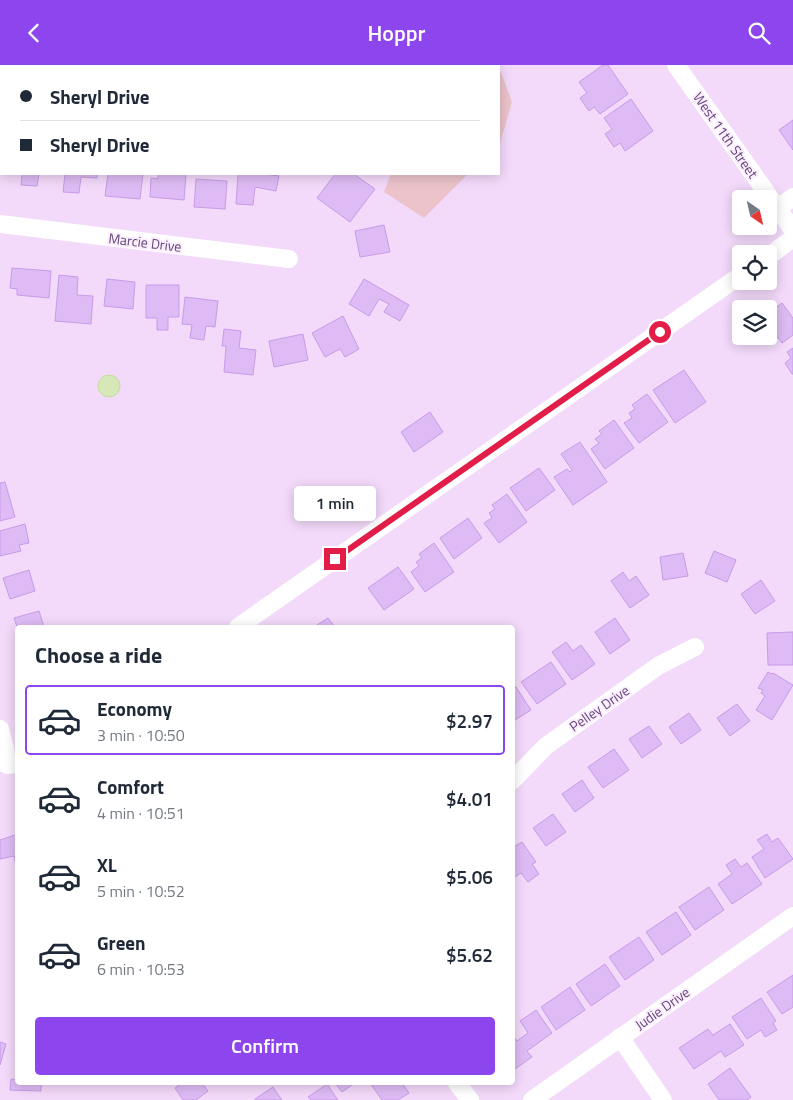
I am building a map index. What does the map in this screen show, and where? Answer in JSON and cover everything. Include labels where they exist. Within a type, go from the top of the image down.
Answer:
[{"type":"street","name":"West 11th Street","points":[[676,65],[765,190]]},
{"type":"street","points":[[778,208],[793,197]]},
{"type":"street","name":"West 11th Street","points":[[778,208],[793,230]]},
{"type":"street","name":"Marcie Drive","points":[[0,225],[289,259]]},
{"type":"street","points":[[777,250],[793,238]]},
{"type":"street","points":[[241,625],[732,281]]},
{"type":"street","name":"Pelley Drive","points":[[515,778],[546,746],[658,666],[695,647]]},
{"type":"street","points":[[0,729],[7,765],[15,764]]},
{"type":"street","name":"Judie Drive","points":[[532,1100],[793,916]]},
{"type":"street","points":[[620,1037],[663,1100]]},
{"type":"street","points":[[459,1085],[470,1100]]},
{"type":"shaded area","points":[[500,65],[793,65],[793,1100],[0,1100],[0,175],[500,175]]},
{"type":"shaded area","points":[[500,70],[512,102],[500,144]]},
{"type":"shaded area","points":[[391,175],[467,175],[424,218],[384,192]]},
{"type":"shaded area","points":[[109,375],[117,378],[120,386],[117,394],[109,397],[101,394],[98,386],[101,378]]},
{"type":"building","points":[[603,65],[608,65],[628,94],[600,114],[594,107],[589,111],[580,98],[587,93],[579,82]]},
{"type":"building","points":[[631,99],[653,131],[625,151],[620,143],[614,147],[605,134],[612,129],[604,118]]},
{"type":"building","points":[[793,120],[793,150],[779,130]]},
{"type":"building","points":[[22,175],[39,175],[37,186],[21,185]]},
{"type":"building","points":[[65,175],[97,175],[97,178],[81,177],[79,193],[63,192]]},
{"type":"building","points":[[108,175],[143,175],[140,199],[105,196]]},
{"type":"building","points":[[158,175],[186,175],[184,200],[150,197],[151,178],[158,179]]},
{"type":"building","points":[[238,175],[279,176],[276,191],[255,187],[253,205],[236,204]]},
{"type":"building","points":[[334,175],[355,175],[375,189],[350,222],[317,198]]},
{"type":"building","points":[[196,179],[227,181],[225,209],[194,207]]},
{"type":"building","points":[[384,225],[390,252],[360,257],[355,231]]},
{"type":"building","points":[[12,268],[51,271],[49,298],[17,295],[17,289],[10,288]]},
{"type":"building","points":[[59,275],[78,277],[77,295],[93,296],[91,324],[55,321]]},
{"type":"building","points":[[107,279],[135,282],[133,309],[104,306]]},
{"type":"building","points":[[364,279],[409,305],[400,321],[384,312],[389,304],[379,299],[369,316],[349,304]]},
{"type":"building","points":[[146,285],[179,285],[179,317],[168,317],[168,330],[157,330],[157,318],[146,318]]},
{"type":"building","points":[[185,297],[218,301],[215,327],[206,326],[204,340],[190,338],[192,325],[182,324]]},
{"type":"building","points":[[782,303],[793,318],[793,335],[782,343],[777,336],[777,307]]},
{"type":"building","points":[[343,316],[359,349],[345,357],[340,349],[325,357],[312,333]]},
{"type":"building","points":[[224,329],[241,331],[239,348],[256,350],[253,375],[224,372],[226,346],[222,346]]},
{"type":"building","points":[[303,334],[308,360],[274,367],[269,341]]},
{"type":"building","points":[[793,348],[792,374],[785,363],[791,358],[787,352]]},
{"type":"building","points":[[684,370],[706,402],[675,423],[653,390]]},
{"type":"building","points":[[647,394],[668,422],[639,443],[624,423],[632,418],[629,413],[635,409],[632,405]]},
{"type":"building","points":[[430,412],[443,432],[414,452],[401,432]]},
{"type":"building","points":[[614,420],[634,448],[605,469],[591,449],[599,443],[595,439],[602,434],[599,431]]},
{"type":"building","points":[[580,442],[607,482],[573,505],[554,477],[567,469],[570,472],[572,470],[561,454]]},
{"type":"building","points":[[539,468],[555,490],[526,511],[510,488]]},
{"type":"building","points":[[5,482],[15,517],[0,521],[0,483]]},
{"type":"building","points":[[507,494],[527,522],[499,543],[484,523],[492,518],[489,513],[495,509],[492,505]]},
{"type":"building","points":[[468,518],[482,538],[454,559],[440,538]]},
{"type":"building","points":[[25,524],[29,543],[19,545],[21,551],[0,556],[0,531]]},
{"type":"building","points":[[434,543],[454,572],[425,592],[411,572],[419,566],[416,562],[422,558],[419,554]]},
{"type":"building","points":[[714,551],[736,560],[727,582],[705,573]]},
{"type":"building","points":[[683,553],[688,576],[663,580],[660,557]]},
{"type":"building","points":[[398,567],[414,589],[384,610],[368,588]]},
{"type":"building","points":[[29,570],[35,591],[10,599],[3,578]]},
{"type":"building","points":[[623,572],[629,581],[636,576],[649,595],[630,608],[611,581]]},
{"type":"building","points":[[761,580],[775,601],[755,614],[741,594]]},
{"type":"building","points":[[39,611],[43,625],[17,625],[14,618]]},
{"type":"building","points":[[328,618],[333,625],[317,625]]},
{"type":"building","points":[[615,618],[630,640],[610,654],[595,632]]},
{"type":"building","points":[[793,632],[793,665],[768,665],[767,633]]},
{"type":"building","points":[[566,642],[573,651],[581,645],[595,664],[572,680],[552,652]]},
{"type":"building","points":[[551,662],[566,684],[537,704],[521,682]]},
{"type":"building","points":[[768,672],[793,685],[772,720],[756,710],[765,696],[761,693],[763,690],[758,688]]},
{"type":"building","points":[[515,688],[531,710],[515,720]]},
{"type":"building","points":[[737,704],[750,721],[730,736],[717,718]]},
{"type":"building","points":[[689,713],[701,730],[681,744],[669,727]]},
{"type":"building","points":[[649,726],[662,744],[642,758],[629,739]]},
{"type":"building","points":[[614,749],[629,770],[603,788],[588,767]]},
{"type":"building","points":[[582,780],[594,798],[575,812],[562,794]]},
{"type":"building","points":[[553,814],[566,832],[546,846],[533,828]]},
{"type":"building","points":[[767,834],[772,842],[778,838],[793,859],[765,878],[752,857],[764,849],[757,840]]},
{"type":"building","points":[[15,835],[15,861],[14,856],[0,859],[0,840]]},
{"type":"building","points":[[522,842],[536,862],[532,864],[539,874],[528,882],[521,873],[515,877],[515,846]]},
{"type":"building","points":[[735,859],[741,867],[747,863],[762,884],[732,904],[718,884],[732,874],[726,865]]},
{"type":"building","points":[[709,887],[724,910],[695,930],[679,907]]},
{"type":"building","points":[[676,912],[691,935],[662,955],[646,932]]},
{"type":"building","points":[[639,937],[654,960],[625,980],[609,957]]},
{"type":"building","points":[[605,964],[620,986],[591,1006],[576,984]]},
{"type":"building","points":[[793,975],[793,1007],[782,1014],[767,992]]},
{"type":"building","points":[[570,987],[585,1010],[556,1030],[541,1007]]},
{"type":"building","points":[[761,998],[776,1021],[773,1023],[777,1030],[765,1037],[761,1030],[747,1039],[732,1017]]},
{"type":"building","points":[[536,1010],[552,1033],[527,1051],[532,1057],[515,1069],[515,1039],[517,1041],[528,1033],[520,1021]]},
{"type":"building","points":[[730,1024],[744,1045],[725,1057],[721,1051],[694,1069],[679,1048],[708,1029],[713,1035]]},
{"type":"building","points":[[0,1042],[6,1044],[0,1065]]},
{"type":"building","points":[[730,1068],[751,1097],[747,1100],[719,1100],[708,1084]]},
{"type":"building","points":[[11,1079],[15,1080],[15,1085],[41,1085],[41,1091],[10,1090]]},
{"type":"building","points":[[180,1085],[204,1085],[208,1091],[196,1100],[183,1100],[175,1088]]},
{"type":"building","points":[[328,1085],[338,1100],[311,1100],[308,1097]]},
{"type":"building","points":[[337,1085],[352,1085],[342,1092]]},
{"type":"building","points":[[371,1085],[403,1085],[409,1093],[398,1100],[382,1100]]},
{"type":"building","points":[[273,1087],[282,1100],[255,1100],[255,1099]]},
{"type":"route","points":[[335,559],[660,332]]}]
